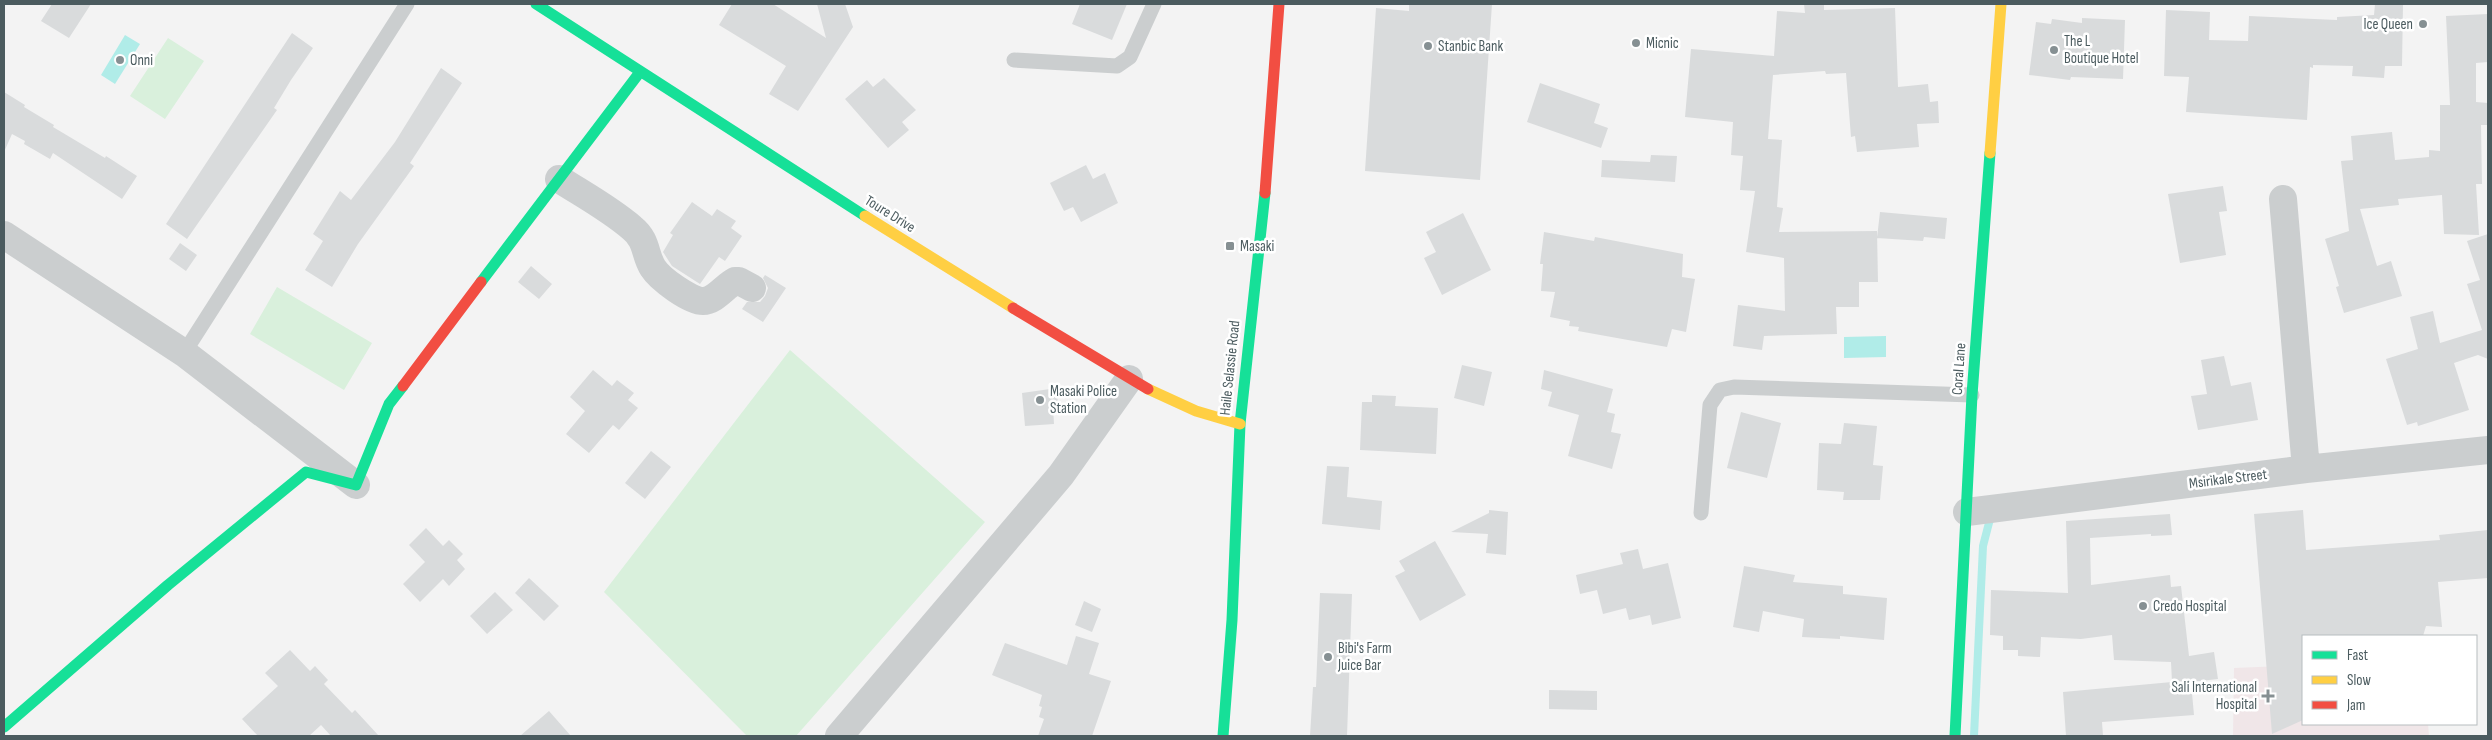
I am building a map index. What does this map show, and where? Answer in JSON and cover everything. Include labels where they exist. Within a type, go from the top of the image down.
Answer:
[{"type":"street","name":"Toure Drive","points":[[536,4],[874,222],[1167,402],[1203,415],[1240,424]]},
{"type":"street","name":"Haile Selassie Road","points":[[1223,736],[1232,620],[1240,424],[1265,192],[1279,4]]},
{"type":"street","name":"Coral Lane","points":[[1955,736],[1972,395],[2002,4]]},
{"type":"street","points":[[356,485],[389,404],[476,292],[640,72]]},
{"type":"street","points":[[560,179],[633,229],[645,242],[653,269],[685,294],[704,302],[713,298],[735,281],[740,281],[752,288]]},
{"type":"street","points":[[2283,199],[2306,469]]},
{"type":"street","points":[[4,235],[184,353],[356,485]]},
{"type":"street","points":[[839,736],[1060,475],[1129,379]]},
{"type":"street","name":"Msirikale Street","points":[[1967,512],[2306,469],[2488,450]]},
{"type":"street","points":[[4,727],[168,585],[306,472],[356,485]]},
{"type":"lane","points":[[184,353],[407,4]]},
{"type":"lane","points":[[1014,60],[1116,66],[1123,64],[1130,57],[1154,4]]},
{"type":"lane","points":[[1701,513],[1710,405],[1720,390],[1734,387],[1972,395]]},
{"type":"shaded area","name":"Sali International Hospital","points":[[2302,665],[2302,725],[2428,725],[2429,736],[2233,736],[2234,668]]},
{"type":"green space","points":[[168,38],[204,61],[165,119],[130,96]]},
{"type":"green space","points":[[277,287],[372,343],[344,390],[250,334]]},
{"type":"green space","points":[[790,350],[985,522],[796,736],[747,736],[604,592]]},
{"type":"water","name":"Onni","points":[[125,35],[140,44],[115,84],[101,75]]},
{"type":"water","points":[[1886,336],[1886,357],[1844,358],[1844,337]]},
{"type":"building","points":[[52,4],[91,4],[69,38],[41,21]]},
{"type":"building","points":[[732,4],[773,4],[826,38],[817,4],[845,4],[853,27],[798,111],[769,94],[786,66],[719,25]]},
{"type":"building","points":[[1080,4],[1127,4],[1112,40],[1072,24]]},
{"type":"building","points":[[1409,4],[1492,4],[1480,180],[1365,171],[1376,8],[1409,11]]},
{"type":"building","points":[[1804,4],[1824,4],[1824,10],[1895,8],[1898,87],[1928,84],[1930,102],[1938,101],[1939,123],[1917,124],[1919,147],[1857,152],[1855,136],[1851,137],[1846,73],[1826,74],[1825,71],[1773,75],[1768,139],[1782,140],[1777,207],[1783,208],[1779,232],[1877,231],[1878,282],[1859,282],[1859,307],[1836,307],[1837,334],[1764,336],[1762,350],[1733,346],[1738,305],[1785,311],[1784,258],[1746,252],[1755,191],[1740,190],[1743,156],[1731,155],[1733,122],[1685,117],[1691,49],[1774,56],[1777,11],[1805,13]]},
{"type":"building","points":[[2375,4],[2403,4],[2402,66],[2385,66],[2384,78],[2352,76],[2353,66],[2313,65],[2313,68],[2310,67],[2307,120],[2186,112],[2189,77],[2164,76],[2166,10],[2210,12],[2209,40],[2248,41],[2249,16],[2337,20],[2337,17],[2374,15]]},
{"type":"building","points":[[2488,14],[2488,62],[2476,63],[2476,102],[2488,103],[2488,125],[2481,125],[2482,184],[2476,184],[2479,235],[2444,234],[2442,195],[2398,199],[2399,205],[2360,209],[2377,266],[2391,261],[2402,296],[2344,313],[2336,287],[2339,286],[2325,239],[2349,231],[2341,161],[2353,160],[2351,136],[2392,132],[2395,160],[2429,157],[2429,150],[2440,151],[2440,105],[2450,105],[2446,16]]},
{"type":"building","points":[[2082,18],[2125,20],[2123,79],[2071,77],[2070,80],[2029,75],[2036,22],[2051,24],[2052,19],[2082,23]]},
{"type":"building","points":[[292,33],[313,48],[274,108],[277,110],[187,239],[166,224]]},
{"type":"building","points":[[441,68],[462,83],[410,163],[414,166],[358,244],[332,287],[305,270],[323,241],[313,234],[340,191],[351,200],[395,142]]},
{"type":"building","points":[[884,78],[916,110],[902,122],[909,130],[888,148],[845,99],[867,80],[873,87]]},
{"type":"building","points":[[1540,83],[1600,104],[1594,123],[1608,128],[1601,148],[1527,122]]},
{"type":"building","points":[[4,92],[25,105],[24,107],[54,125],[53,127],[105,158],[106,156],[137,176],[122,199],[53,153],[50,159],[24,144],[25,141],[12,134],[4,152]]},
{"type":"building","points":[[1651,155],[1677,156],[1675,182],[1601,177],[1602,160],[1650,162]]},
{"type":"building","points":[[1086,165],[1093,179],[1105,173],[1118,203],[1081,222],[1073,207],[1064,211],[1050,183]]},
{"type":"building","points":[[2223,186],[2227,211],[2219,212],[2226,255],[2180,263],[2168,194]]},
{"type":"building","points":[[692,202],[712,216],[717,209],[736,221],[731,228],[742,236],[725,261],[719,257],[700,284],[672,266],[663,252],[673,235],[670,233]]},
{"type":"building","points":[[1880,212],[1947,218],[1945,239],[1924,237],[1923,241],[1877,238]]},
{"type":"building","points":[[1463,213],[1491,270],[1442,295],[1424,258],[1436,252],[1426,232]]},
{"type":"building","points":[[1544,232],[1594,241],[1595,237],[1683,254],[1682,277],[1695,279],[1686,332],[1672,329],[1667,347],[1578,331],[1579,327],[1569,326],[1570,321],[1550,317],[1555,292],[1541,291],[1543,264],[1540,264]]},
{"type":"building","points":[[2488,234],[2488,359],[2478,355],[2454,363],[2469,410],[2418,426],[2417,422],[2407,425],[2386,359],[2418,349],[2410,317],[2433,311],[2440,343],[2482,330],[2467,284],[2480,280],[2467,241]]},
{"type":"building","points":[[180,243],[197,255],[186,271],[169,259]]},
{"type":"building","points":[[531,266],[552,284],[539,299],[518,282]]},
{"type":"building","points":[[765,275],[786,288],[763,322],[742,309],[747,302],[760,302],[765,296],[768,288],[763,278]]},
{"type":"building","points":[[2224,356],[2231,386],[2251,382],[2258,420],[2198,430],[2191,396],[2207,394],[2201,360]]},
{"type":"building","points":[[1462,365],[1492,372],[1484,406],[1454,398]]},
{"type":"building","points":[[593,370],[612,386],[617,380],[634,393],[628,400],[638,408],[619,430],[613,425],[589,453],[566,434],[585,411],[570,397]]},
{"type":"building","points":[[1544,370],[1613,389],[1607,412],[1615,414],[1611,432],[1621,434],[1612,469],[1568,456],[1579,415],[1548,406],[1552,392],[1541,389]]},
{"type":"building","name":"Masaki Police Station","points":[[1057,388],[1058,407],[1053,407],[1054,424],[1025,426],[1022,393]]},
{"type":"building","points":[[1372,395],[1396,396],[1395,406],[1438,408],[1436,454],[1360,450],[1362,402],[1372,402]]},
{"type":"building","points":[[1741,412],[1781,423],[1767,478],[1727,468]]},
{"type":"building","points":[[1844,423],[1877,426],[1873,465],[1883,466],[1880,500],[1843,500],[1844,492],[1817,490],[1819,443],[1841,444]]},
{"type":"building","points":[[651,451],[671,467],[645,499],[625,483]]},
{"type":"building","points":[[1327,466],[1349,467],[1347,497],[1382,501],[1380,530],[1322,524]]},
{"type":"building","points":[[1489,510],[1508,512],[1506,555],[1486,553],[1488,534],[1451,532],[1489,513]]},
{"type":"building","points":[[2303,510],[2306,550],[2440,540],[2439,535],[2488,530],[2488,578],[2438,582],[2442,627],[2426,626],[2423,635],[2302,635],[2302,720],[2272,734],[2254,514]]},
{"type":"building","points":[[2170,514],[2172,535],[2151,536],[2151,534],[2090,538],[2091,585],[2170,575],[2171,587],[2181,586],[2189,656],[2214,652],[2218,679],[2191,682],[2194,715],[2102,722],[2103,736],[2066,736],[2063,692],[2172,682],[2171,662],[2114,660],[2112,635],[2081,639],[2041,637],[2040,657],[2018,656],[2018,650],[2003,650],[2003,636],[1990,635],[1991,590],[2068,593],[2066,521]]},
{"type":"building","points":[[426,528],[443,546],[449,540],[463,554],[457,560],[465,569],[449,586],[443,579],[420,602],[403,584],[425,562],[409,545]]},
{"type":"building","points":[[1435,541],[1466,595],[1420,621],[1395,576],[1405,571],[1399,561]]},
{"type":"building","points":[[1638,549],[1643,569],[1668,563],[1681,618],[1652,625],[1650,615],[1629,620],[1626,608],[1603,614],[1597,590],[1580,594],[1576,575],[1623,564],[1620,553]]},
{"type":"building","points":[[1744,566],[1795,575],[1793,582],[1843,586],[1843,594],[1887,598],[1884,640],[1840,636],[1840,639],[1802,637],[1804,619],[1763,611],[1759,632],[1733,627]]},
{"type":"building","points":[[529,578],[559,606],[544,621],[515,593]]},
{"type":"building","points":[[495,592],[513,610],[487,634],[470,616]]},
{"type":"building","points":[[1320,593],[1352,594],[1347,736],[1310,736],[1313,687],[1316,687]]},
{"type":"building","points":[[1084,601],[1101,609],[1092,632],[1075,625]]},
{"type":"building","points":[[1076,636],[1099,643],[1089,674],[1111,681],[1092,736],[1038,736],[1044,719],[1039,717],[1042,707],[1039,706],[1042,695],[992,675],[1005,643],[1067,665]]},
{"type":"building","points":[[290,650],[310,671],[315,666],[328,680],[324,684],[352,713],[355,710],[379,736],[331,736],[321,725],[309,736],[258,736],[242,719],[278,686],[265,673]]},
{"type":"building","points":[[1549,690],[1597,691],[1597,710],[1549,709]]},
{"type":"building","points":[[549,711],[571,736],[520,736]]},
{"type":"waterway","points":[[1974,736],[1983,546],[1991,515]]},
{"type":"traffic: fast","points":[[536,4],[865,216]]},
{"type":"traffic: fast","points":[[481,282],[640,72]]},
{"type":"traffic: fast","points":[[1955,736],[1972,395],[1990,153]]},
{"type":"traffic: fast","points":[[1223,736],[1232,620],[1240,424],[1265,193]]},
{"type":"traffic: fast","points":[[4,727],[168,585],[306,472],[356,485],[389,404],[403,386]]},
{"type":"traffic: slow","points":[[1990,153],[2001,4]]},
{"type":"traffic: slow","points":[[865,216],[1013,308]]},
{"type":"traffic: slow","points":[[1148,389],[1196,411],[1240,424]]},
{"type":"traffic: jam","points":[[1265,193],[1279,4]]},
{"type":"traffic: jam","points":[[403,386],[481,282]]},
{"type":"traffic: jam","points":[[1013,308],[1148,389]]},
{"type":"place","name":"Ice Queen","points":[[2423,24]]},
{"type":"place","name":"Micnic","points":[[1636,43]]},
{"type":"place","name":"Stanbic Bank","points":[[1428,46]]},
{"type":"place","name":"The L Boutique Hotel","points":[[2054,50]]},
{"type":"place","name":"Onni","points":[[120,60]]},
{"type":"place","name":"Masaki","points":[[1230,246]]},
{"type":"place","name":"Masaki Police Station","points":[[1040,400]]},
{"type":"place","name":"Credo Hospital","points":[[2143,606]]},
{"type":"place","name":"Bibi's Farm Juice Bar","points":[[1328,657]]},
{"type":"place","name":"Sali International Hospital","points":[[2268,696]]}]
